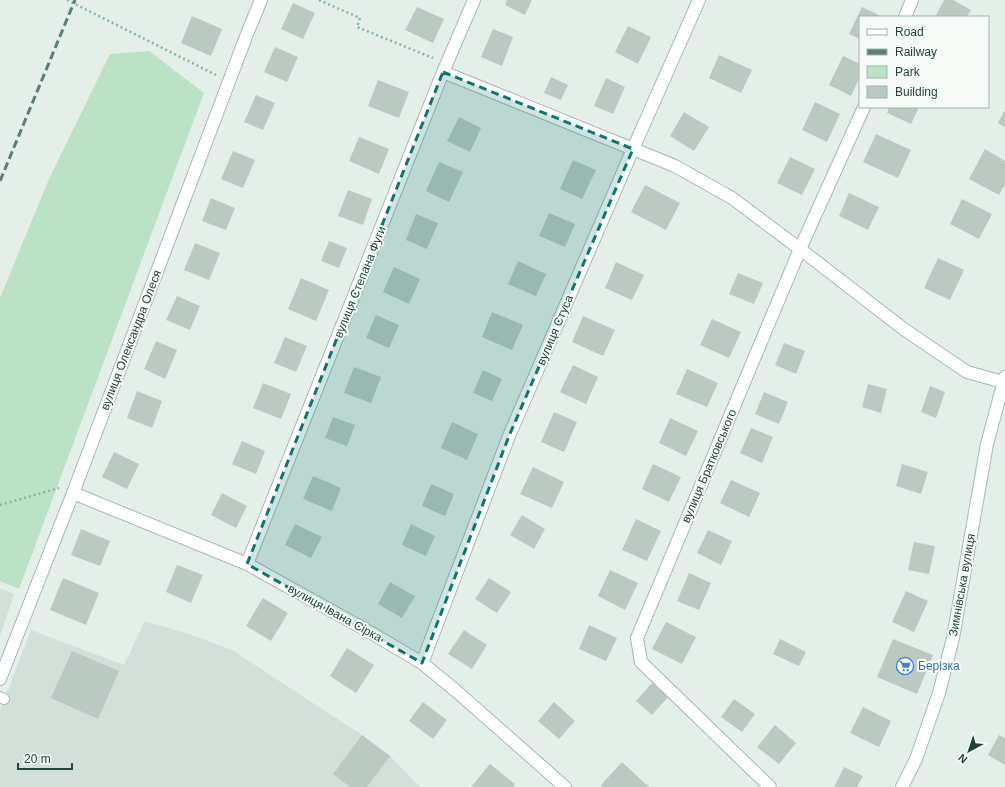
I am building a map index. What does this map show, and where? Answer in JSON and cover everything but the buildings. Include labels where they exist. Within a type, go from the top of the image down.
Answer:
[{"type":"street","name":"вулиця Олександра Олеся","points":[[0,679],[75,488],[261,0]]},
{"type":"street","name":"вулиця Степана Фуги","points":[[247,564],[445,68],[474,0]]},
{"type":"street","name":"вулиця Стуса","points":[[422,664],[509,436],[632,149],[699,0]]},
{"type":"street","points":[[905,16],[912,0]]},
{"type":"street","points":[[445,68],[632,149],[675,166],[732,198],[905,330],[967,372],[1004,380]]},
{"type":"street","name":"вулиця Братковського","points":[[770,787],[641,662],[637,638],[800,249],[864,108]]},
{"type":"street","name":"Зимнівська вулиця","points":[[902,787],[916,759],[940,693],[954,638],[987,444],[1004,380]]},
{"type":"street","name":"вулиця Івана Сірка","points":[[75,488],[247,564],[368,631],[422,664],[455,690],[565,787]]},
{"type":"path","points":[[67,0],[229,82]]},
{"type":"path","points":[[319,0],[360,18],[357,28],[445,68]]},
{"type":"path","points":[[0,505],[75,488]]},
{"type":"highlighted area","points":[[443,72],[633,149],[509,436],[422,663],[247,564]]},
{"type":"shaded area","points":[[0,588],[14,594],[0,636]]},
{"type":"shaded area","points":[[145,621],[186,633],[232,650],[362,735],[390,756],[420,787],[0,787],[0,710],[31,630],[124,665]]},
{"type":"green space","points":[[149,51],[204,93],[19,589],[0,581],[0,298],[49,179],[110,54]]},
{"type":"railway","points":[[0,181],[75,0]]},
{"type":"place","name":"Берізка","points":[[905,666]]}]
